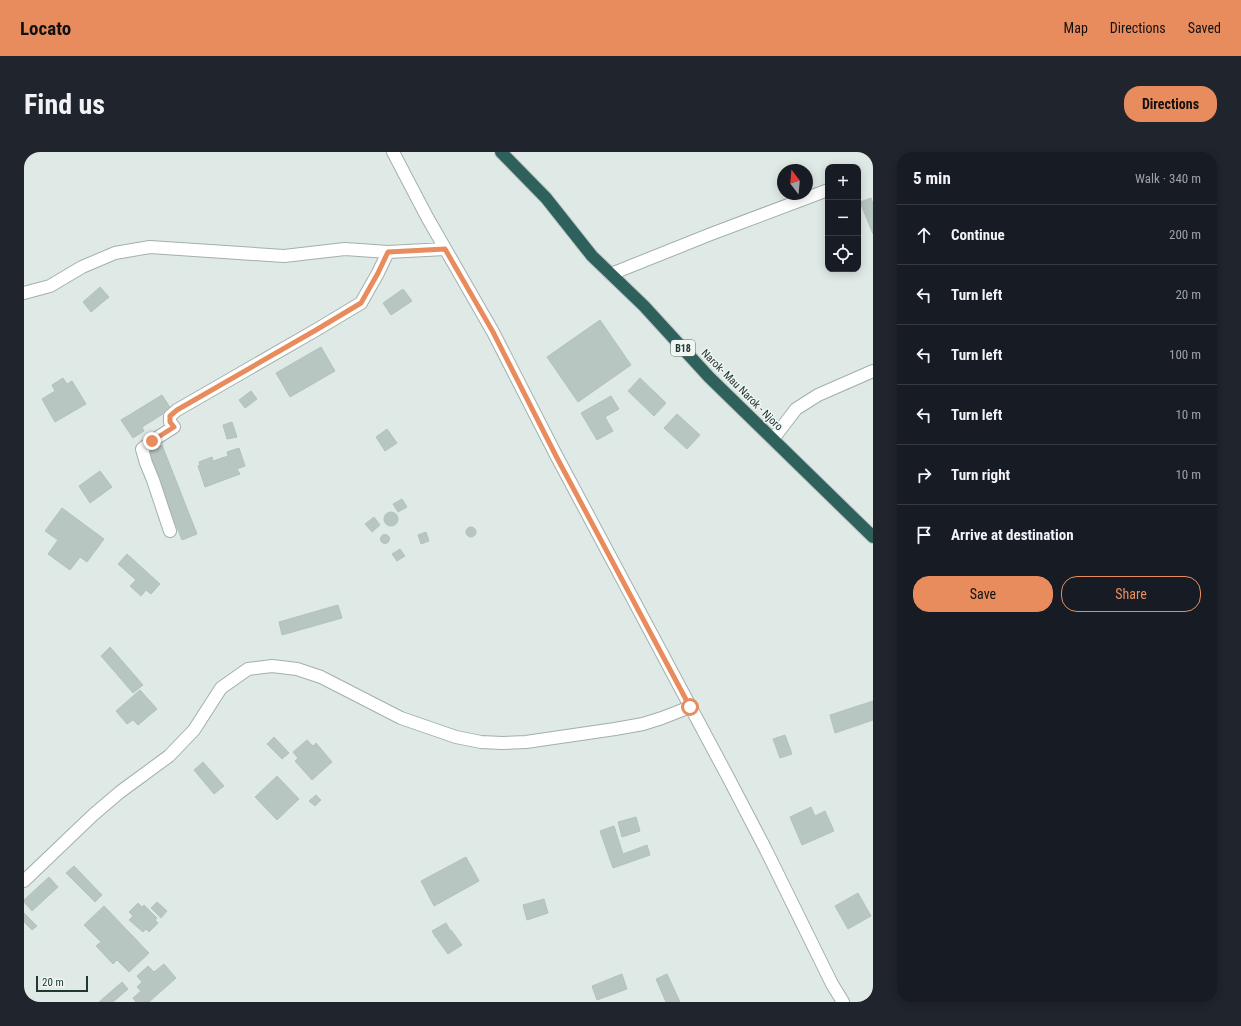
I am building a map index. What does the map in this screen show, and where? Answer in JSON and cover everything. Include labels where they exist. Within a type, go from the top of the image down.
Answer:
[{"type":"highway","name":"Narok- Mau Narok - Njoro","points":[[501,152],[546,198],[592,256],[644,306],[709,377],[873,537]]},
{"type":"street","points":[[393,152],[445,249],[493,332],[556,456],[766,850],[832,984],[843,1002]]},
{"type":"street","points":[[611,274],[825,191]]},
{"type":"street","points":[[24,293],[50,286],[82,267],[115,253],[150,247],[284,256],[345,249],[388,252],[445,249]]},
{"type":"street","points":[[170,531],[142,449],[174,427],[170,422],[170,416],[177,410],[361,303],[388,252]]},
{"type":"street","points":[[772,439],[796,409],[818,395],[873,372]]},
{"type":"street","points":[[24,881],[93,815],[120,792],[169,756],[194,730],[221,688],[248,669],[272,666],[297,669],[321,677],[401,718],[456,737],[481,742],[526,742],[615,729],[643,724],[690,707]]},
{"type":"building","points":[[871,198],[873,204],[873,234],[861,204],[861,202]]},
{"type":"building","points":[[100,287],[109,297],[91,312],[83,302]]},
{"type":"building","points":[[403,289],[412,301],[391,315],[383,303]]},
{"type":"building","points":[[600,320],[631,365],[578,402],[547,357]]},
{"type":"building","points":[[321,347],[335,371],[290,397],[276,373]]},
{"type":"building","points":[[63,378],[67,384],[72,381],[86,404],[55,422],[42,399],[55,391],[52,385]]},
{"type":"building","points":[[640,378],[666,403],[654,416],[628,391]]},
{"type":"building","points":[[251,391],[257,399],[245,408],[239,400]]},
{"type":"building","points":[[162,395],[171,409],[142,427],[144,431],[133,438],[121,420]]},
{"type":"building","points":[[611,396],[619,409],[605,417],[613,431],[597,440],[581,413]]},
{"type":"building","points":[[677,414],[700,435],[687,449],[664,428]]},
{"type":"building","points":[[232,422],[237,437],[227,439],[223,425]]},
{"type":"building","points":[[387,429],[397,443],[385,451],[376,437]]},
{"type":"building","points":[[162,445],[197,534],[182,540],[147,451]]},
{"type":"building","points":[[239,448],[245,466],[237,469],[240,474],[205,487],[198,466],[200,465],[199,462],[212,457],[213,461],[228,456],[227,452]]},
{"type":"building","points":[[100,471],[112,487],[90,503],[79,486]]},
{"type":"building","points":[[402,499],[407,507],[398,512],[393,504]]},
{"type":"building","points":[[62,508],[104,539],[87,562],[80,557],[70,570],[48,554],[58,540],[45,531]]},
{"type":"building","points":[[391,512],[396,514],[398,519],[396,524],[391,526],[386,524],[384,519],[386,514]]},
{"type":"building","points":[[374,517],[380,525],[372,532],[365,524]]},
{"type":"building","points":[[471,527],[476,532],[471,537],[466,532]]},
{"type":"building","points":[[426,532],[429,541],[421,544],[418,535]]},
{"type":"building","points":[[385,534],[390,539],[385,544],[380,539]]},
{"type":"building","points":[[400,549],[405,556],[397,561],[392,554]]},
{"type":"building","points":[[127,554],[160,584],[151,594],[146,590],[141,596],[130,586],[136,580],[118,564]]},
{"type":"building","points":[[338,605],[342,618],[282,635],[279,622]]},
{"type":"building","points":[[110,647],[143,685],[133,693],[101,656]]},
{"type":"building","points":[[140,690],[157,709],[138,725],[133,720],[127,724],[116,711]]},
{"type":"building","points":[[873,701],[873,720],[835,733],[830,715]]},
{"type":"building","points":[[785,735],[792,754],[780,758],[773,739]]},
{"type":"building","points":[[274,737],[289,753],[282,759],[267,744]]},
{"type":"building","points":[[307,740],[313,746],[316,743],[332,762],[312,780],[295,761],[298,758],[293,752]]},
{"type":"building","points":[[203,762],[224,786],[214,794],[194,770]]},
{"type":"building","points":[[277,776],[299,799],[277,820],[255,797]]},
{"type":"building","points":[[316,795],[321,800],[315,806],[309,801]]},
{"type":"building","points":[[811,807],[815,816],[825,811],[834,831],[802,845],[790,817]]},
{"type":"building","points":[[636,817],[640,831],[622,837],[618,822]]},
{"type":"building","points":[[614,826],[623,854],[647,845],[650,855],[613,868],[600,831]]},
{"type":"building","points":[[466,857],[479,881],[434,906],[421,881]]},
{"type":"building","points":[[74,866],[102,895],[95,902],[66,873]]},
{"type":"building","points":[[49,877],[58,887],[32,911],[24,900]]},
{"type":"building","points":[[858,893],[871,916],[848,929],[835,906]]},
{"type":"building","points":[[544,899],[548,913],[527,920],[523,905]]},
{"type":"building","points":[[157,902],[167,911],[161,918],[151,908]]},
{"type":"building","points":[[138,903],[142,907],[144,905],[157,918],[155,920],[158,923],[149,932],[146,929],[143,932],[129,920],[133,916],[129,912]]},
{"type":"building","points":[[104,906],[149,953],[129,972],[117,960],[113,964],[96,946],[101,942],[84,925]]},
{"type":"building","points":[[24,913],[37,926],[32,930],[24,922]]},
{"type":"building","points":[[446,923],[450,930],[436,938],[432,931]]},
{"type":"building","points":[[451,930],[462,945],[448,954],[437,939]]},
{"type":"building","points":[[164,964],[176,978],[149,1002],[136,1002],[133,998],[141,991],[137,987],[142,982],[137,976],[148,966],[154,972]]},
{"type":"building","points":[[622,974],[627,989],[597,1000],[592,986]]},
{"type":"building","points":[[667,974],[680,1002],[666,1002],[656,979]]},
{"type":"building","points":[[122,982],[128,989],[113,1002],[99,1002]]},
{"type":"route","points":[[152,441],[174,427],[170,422],[170,416],[177,410],[361,303],[388,252],[445,249],[493,332],[556,456],[690,707]]}]
